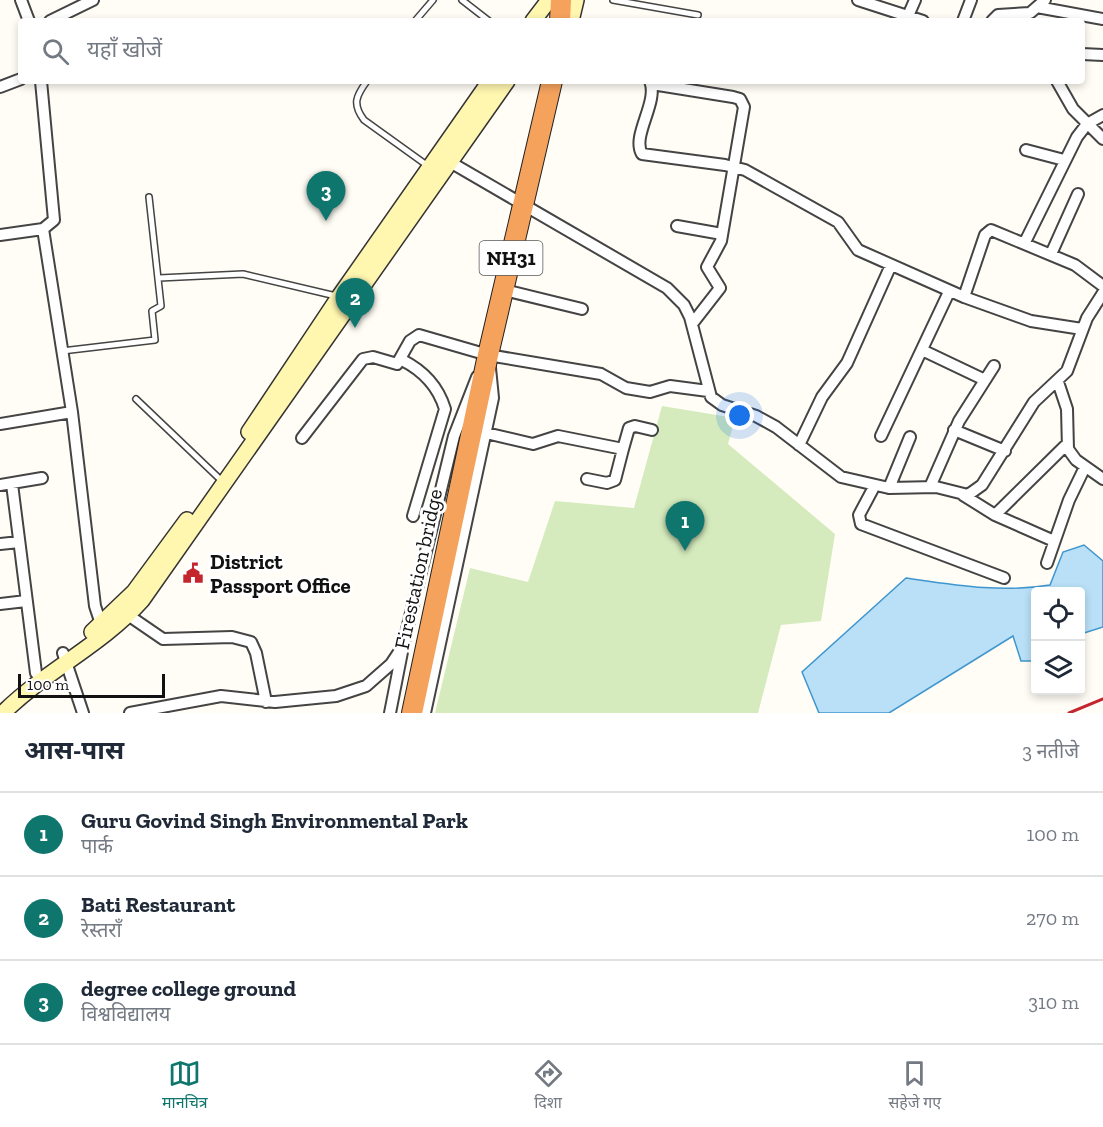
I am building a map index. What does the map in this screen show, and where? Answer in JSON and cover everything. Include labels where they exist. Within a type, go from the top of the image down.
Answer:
[{"type":"highway","name":"NH31","points":[[478,434],[488,356],[551,84]]},
{"type":"highway","name":"Firestation bridge","points":[[412,713],[478,434]]},
{"type":"street","points":[[21,0],[28,18]]},
{"type":"street","points":[[56,18],[93,0]]},
{"type":"street","points":[[858,0],[914,18]]},
{"type":"street","points":[[908,16],[915,0]]},
{"type":"street","points":[[964,18],[971,0]]},
{"type":"street","points":[[995,18],[998,15],[1026,14],[1041,4],[1103,19]]},
{"type":"street","points":[[540,18],[563,8]]},
{"type":"street","points":[[1085,54],[1103,55]]},
{"type":"street","points":[[0,87],[18,80]]},
{"type":"street","points":[[0,236],[44,229],[54,220],[40,84]]},
{"type":"street","points":[[0,704],[36,673],[65,657],[128,615],[142,600],[345,299],[435,172],[488,84]]},
{"type":"street","points":[[435,172],[450,162],[505,84]]},
{"type":"street","points":[[651,84],[653,91],[639,144],[642,154],[735,167],[838,222],[854,247],[891,265],[949,292],[1031,321],[1082,329]]},
{"type":"street","points":[[662,84],[734,97],[743,102],[735,167],[722,234],[719,246],[707,267],[720,288],[692,324]]},
{"type":"street","points":[[1059,84],[1073,109],[1103,139]]},
{"type":"street","points":[[1025,242],[1064,160],[1087,124],[1103,116]]},
{"type":"street","points":[[1026,150],[1064,160]]},
{"type":"street","points":[[450,162],[667,288],[684,305],[692,324],[708,391],[722,405],[765,421],[841,477],[889,488],[930,487],[963,495],[995,515],[1054,541]]},
{"type":"street","points":[[1051,254],[1078,194]]},
{"type":"street","points":[[677,226],[722,234]]},
{"type":"street","points":[[44,229],[72,412],[95,606],[101,624]]},
{"type":"street","points":[[964,297],[987,232],[995,230],[1075,265],[1103,286]]},
{"type":"street","points":[[800,446],[822,397],[848,363],[891,265]]},
{"type":"street","points":[[504,290],[582,309]]},
{"type":"street","points":[[881,436],[949,292]]},
{"type":"street","points":[[963,495],[978,490],[1005,451],[1034,402],[1058,382],[1067,371],[1093,305],[1103,293]]},
{"type":"street","points":[[302,438],[363,359],[373,357],[397,364],[402,360],[411,341],[419,335],[488,356],[601,374],[621,386],[650,392],[670,386],[708,391]]},
{"type":"street","points":[[922,350],[985,380]]},
{"type":"street","points":[[390,713],[403,645],[454,436],[470,391],[488,356]]},
{"type":"street","points":[[402,360],[426,376],[442,400],[445,409],[413,516]]},
{"type":"street","points":[[930,487],[954,430],[994,366]]},
{"type":"street","points":[[1058,382],[1067,409],[1067,444],[1071,455],[1103,479]]},
{"type":"street","points":[[0,424],[72,412]]},
{"type":"street","points":[[587,479],[607,483],[615,480],[629,428],[635,426],[652,430]]},
{"type":"street","points":[[954,430],[1005,451]]},
{"type":"street","points":[[425,713],[478,434],[532,444],[558,436],[623,449]]},
{"type":"street","points":[[889,488],[910,437]]},
{"type":"street","points":[[995,515],[1067,444]]},
{"type":"street","points":[[1047,563],[1085,467]]},
{"type":"street","points":[[36,673],[19,542],[6,484],[42,478]]},
{"type":"street","points":[[3,713],[134,592],[221,481]]},
{"type":"street","points":[[875,485],[860,515],[861,524],[1004,578]]},
{"type":"street","points":[[0,544],[19,542]]},
{"type":"street","points":[[0,604],[26,601]]},
{"type":"street","points":[[128,615],[163,639],[232,636],[250,642],[256,653],[266,702]]},
{"type":"street","points":[[130,713],[221,696],[266,702],[336,696],[366,686],[391,664],[403,645]]},
{"type":"street","points":[[65,657],[83,713]]},
{"type":"lane","points":[[417,18],[432,0]]},
{"type":"lane","points":[[462,0],[485,18]]},
{"type":"lane","points":[[613,0],[698,15]]},
{"type":"lane","points":[[365,84],[355,100],[357,110],[364,120],[435,172]]},
{"type":"lane","points":[[63,351],[155,340],[152,311],[161,306],[149,196]]},
{"type":"lane","points":[[159,278],[243,274],[345,299]]},
{"type":"lane","points":[[136,399],[221,481]]},
{"type":"green space","points":[[662,406],[735,418],[728,444],[835,534],[821,621],[781,625],[758,713],[435,713],[470,568],[528,582],[555,501],[634,508]]},
{"type":"water","points":[[1084,545],[1103,561],[1103,627],[1085,633],[1085,587],[1032,587],[1050,585],[1063,552]]},
{"type":"water","points":[[906,578],[960,585],[1031,587],[1031,661],[1021,661],[1013,636],[889,713],[819,713],[802,672]]},
{"type":"railway","points":[[1069,713],[1103,699]]},
{"type":"place","name":"degree college ground","points":[[326,221]]},
{"type":"place","name":"Bati Restaurant","points":[[355,328]]},
{"type":"place","name":"Guru Govind Singh Environmental Park","points":[[685,551]]},
{"type":"place","name":"District Passport Office","points":[[193,573]]}]
